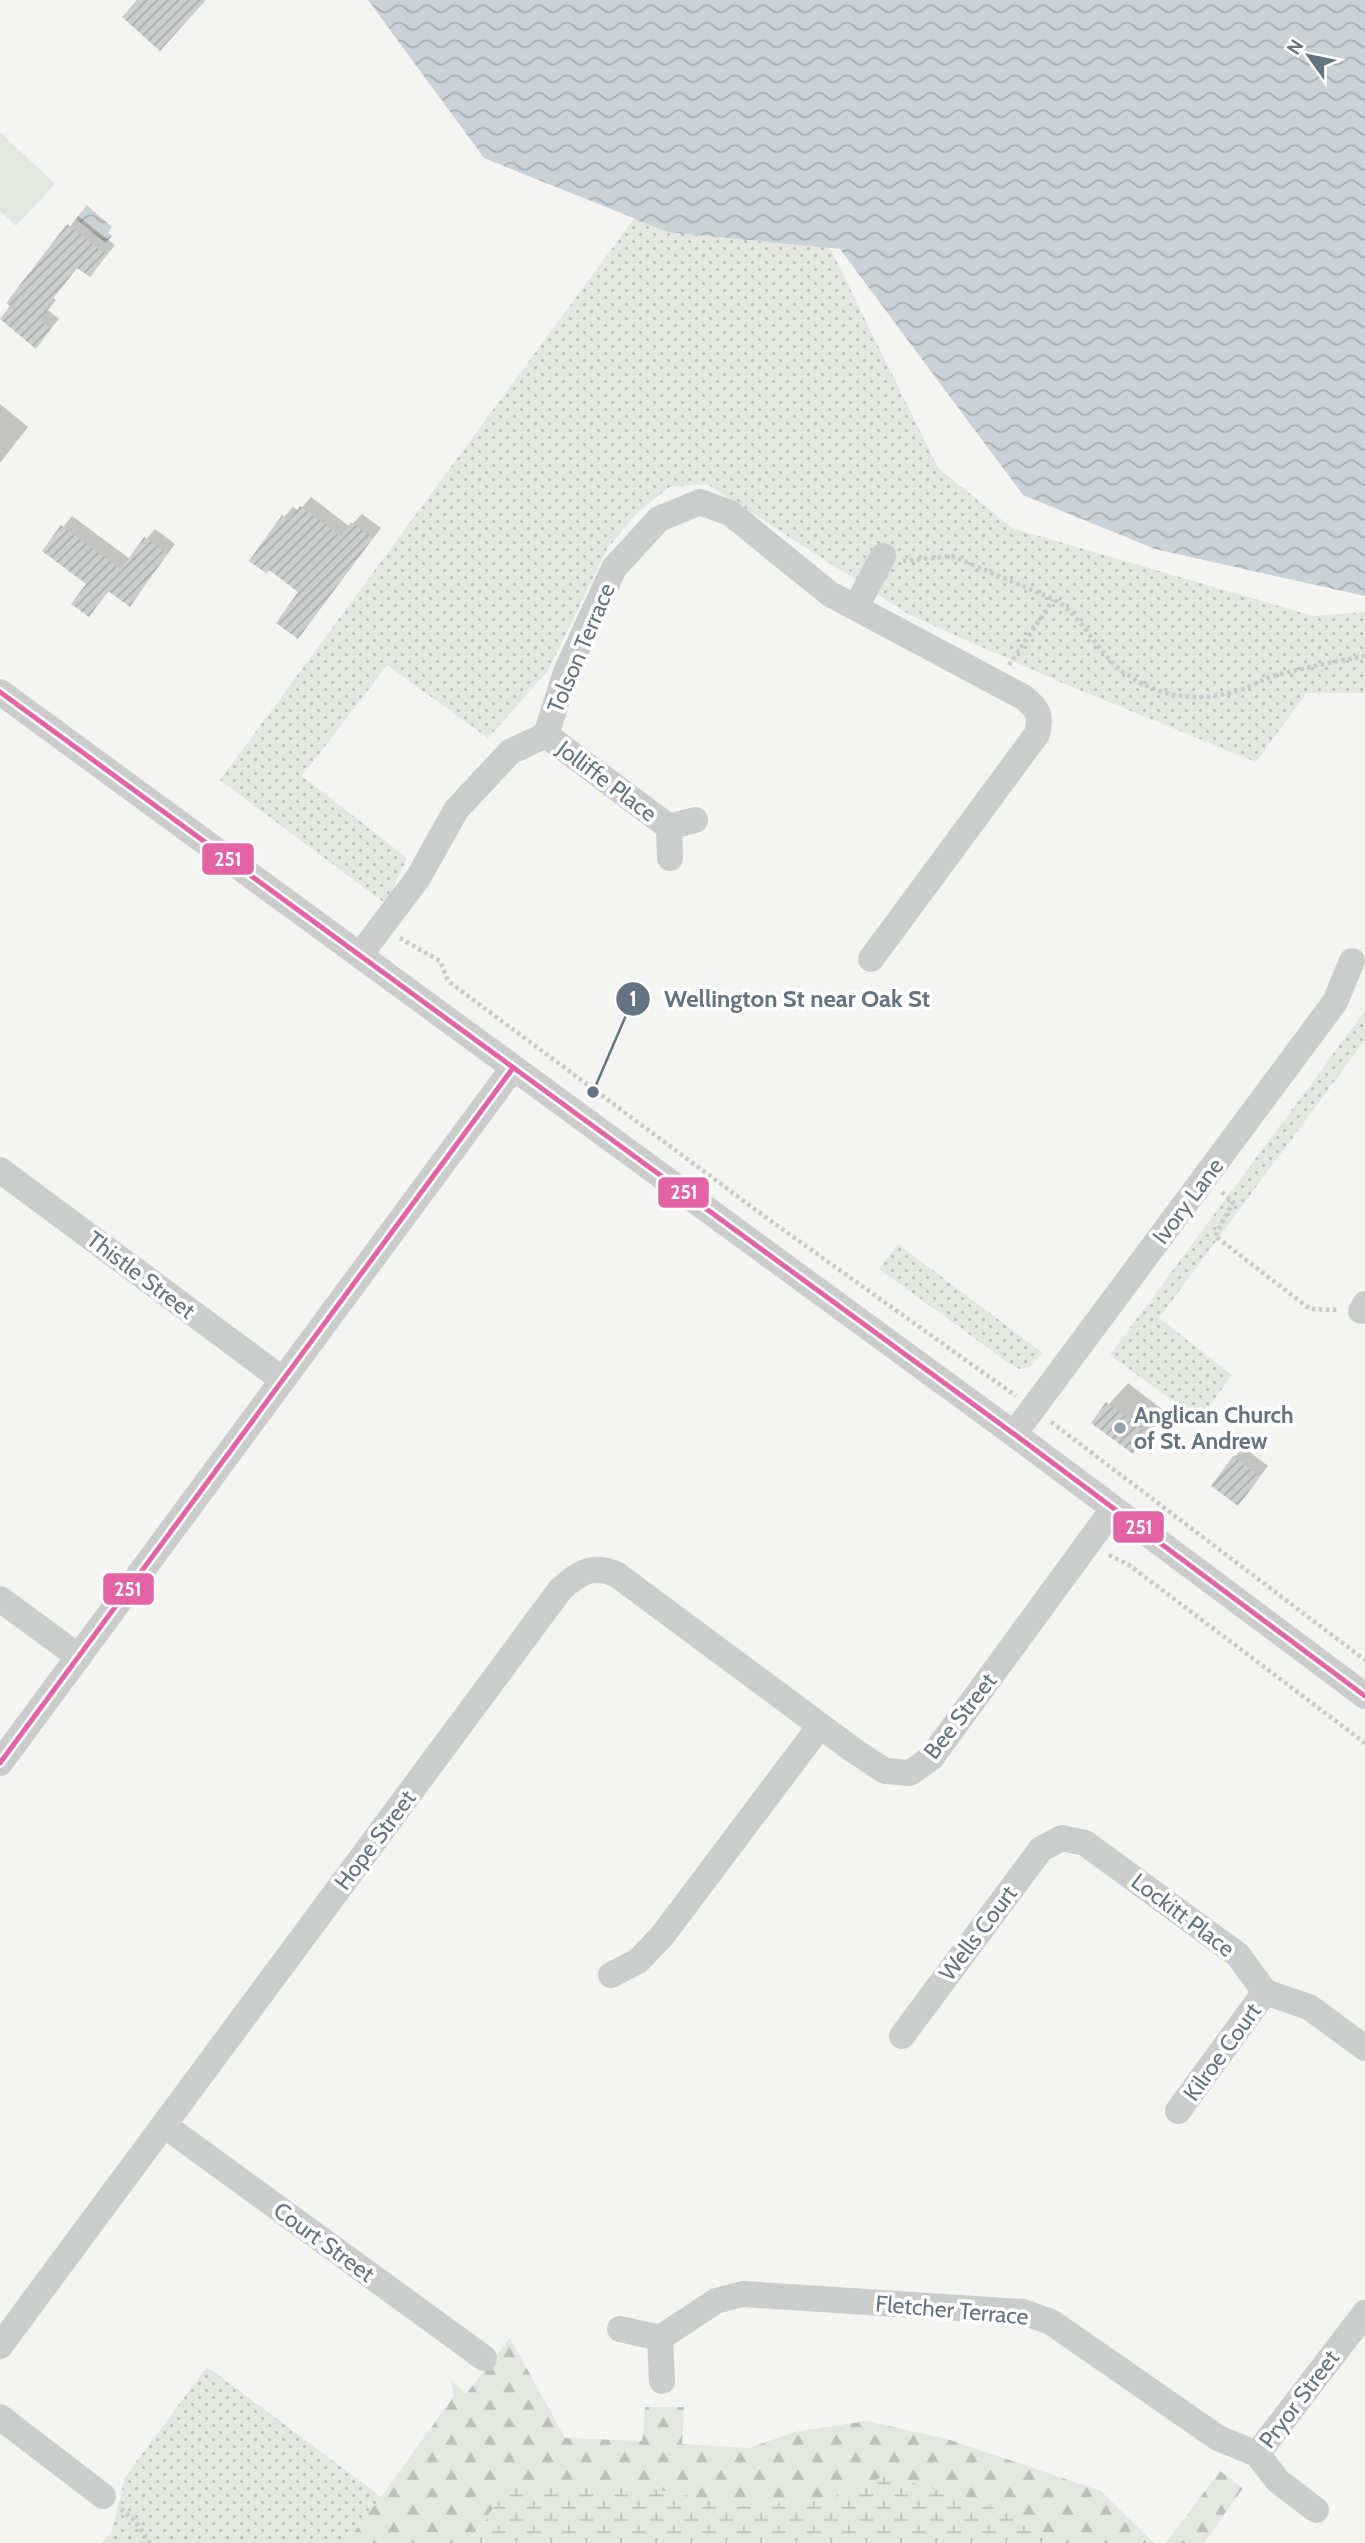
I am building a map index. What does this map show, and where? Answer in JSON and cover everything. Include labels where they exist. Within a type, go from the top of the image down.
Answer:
[{"type":"street","name":"Tolson Terrace","points":[[360,955],[418,878],[456,810],[510,752],[546,735],[566,672],[614,568],[659,519],[700,502],[730,513],[830,594],[997,683],[1034,706],[1041,720],[1037,734],[871,959]]},
{"type":"street","points":[[856,607],[880,560]]},
{"type":"street","points":[[0,691],[1014,1434],[1365,1696]]},
{"type":"street","name":"Jolliffe Place","points":[[546,735],[669,827]]},
{"type":"street","name":"Jolliffe Place","points":[[669,827],[695,820]]},
{"type":"street","name":"Jolliffe Place","points":[[669,827],[670,858]]},
{"type":"street","name":"Ivory Lane","points":[[1014,1434],[1335,1002],[1352,961]]},
{"type":"street","points":[[0,1763],[513,1068]]},
{"type":"street","name":"Thistle Street","points":[[0,1170],[283,1380]]},
{"type":"street","name":"Bee Street","points":[[820,1726],[885,1771],[900,1774],[918,1770],[958,1721],[1113,1509]]},
{"type":"street","name":"Hope Street","points":[[0,2346],[560,1591],[576,1575],[596,1568],[616,1574],[820,1726]]},
{"type":"street","points":[[0,1599],[79,1657]]},
{"type":"street","points":[[611,1975],[638,1961],[662,1936],[820,1726]]},
{"type":"street","name":"Lockitt Place","points":[[1062,1838],[1085,1843],[1238,1955],[1265,1992]]},
{"type":"street","name":"Wells Court","points":[[902,2036],[1041,1849],[1062,1838]]},
{"type":"street","points":[[1265,1992],[1310,2007],[1365,2048]]},
{"type":"street","name":"Kilroe Court","points":[[1178,2111],[1265,1992]]},
{"type":"street","name":"Court Street","points":[[164,2125],[484,2358]]},
{"type":"street","name":"Fletcher Terrace","points":[[660,2338],[716,2301],[743,2294],[1023,2312],[1051,2322],[1218,2438],[1257,2455]]},
{"type":"street","name":"Pryor Street","points":[[1316,2510],[1279,2481],[1257,2455],[1365,2312]]},
{"type":"street","points":[[620,2329],[660,2338],[662,2381]]},
{"type":"street","points":[[0,2417],[103,2496]]},
{"type":"path","points":[[880,560],[952,556],[1053,600],[1067,608],[1103,656],[1124,673],[1151,689],[1174,696],[1193,699],[1224,695],[1314,665],[1365,656]]},
{"type":"path","points":[[997,683],[1053,600]]},
{"type":"path","points":[[381,928],[440,961],[448,981],[764,1216],[1034,1409],[1365,1660]]},
{"type":"path","points":[[1205,1178],[1233,1202],[1215,1236],[1310,1308],[1363,1308]]},
{"type":"path","points":[[1089,1544],[1129,1565],[1365,1743]]},
{"type":"path","points":[[103,2496],[135,2521],[150,2543]]},
{"type":"green space","points":[[0,132],[55,184],[16,226],[0,211]]},
{"type":"green space","points":[[663,212],[797,221],[831,250],[938,468],[1012,528],[1313,616],[1365,612],[1365,693],[1306,693],[1256,762],[1067,685],[910,615],[707,484],[669,487],[636,514],[607,549],[548,671],[488,738],[387,665],[302,776],[407,858],[386,904],[220,780],[633,220]]},
{"type":"green space","points":[[1365,1011],[1365,1040],[1159,1318],[1232,1375],[1199,1420],[1110,1355]]},
{"type":"green space","points":[[898,1244],[1043,1353],[1030,1367],[1019,1369],[879,1269]]},
{"type":"green space","points":[[510,2338],[565,2438],[642,2441],[645,2407],[684,2407],[682,2444],[749,2448],[794,2432],[866,2421],[947,2439],[1101,2491],[1154,2543],[1050,2543],[1002,2510],[888,2475],[825,2500],[738,2506],[640,2486],[509,2487],[476,2532],[460,2543],[242,2543],[207,2367],[381,2497],[454,2396],[451,2380],[466,2394]]},
{"type":"green space","points":[[207,2367],[381,2497],[346,2543],[102,2543],[112,2531],[125,2477]]},
{"type":"green space","points":[[1220,2471],[1243,2488],[1204,2543],[1166,2543]]},
{"type":"green space","points":[[888,2475],[1002,2510],[1050,2543],[460,2543],[477,2532],[508,2487],[640,2486],[738,2506],[825,2500]]},
{"type":"water","points":[[368,0],[1365,0],[1365,596],[1155,549],[1023,495],[840,249],[668,232],[484,158]]},
{"type":"water","points":[[87,205],[112,227],[108,233],[112,236],[106,243],[76,219]]},
{"type":"building","points":[[137,0],[206,0],[160,51],[122,17]]},
{"type":"building","points":[[67,224],[107,255],[90,277],[77,268],[45,309],[47,311],[40,321],[51,329],[36,349],[0,319],[10,306],[6,303]]},
{"type":"building","points":[[300,506],[341,536],[351,522],[373,538],[298,639],[276,623],[298,592],[269,570],[266,573],[249,561],[282,515],[289,520]]},
{"type":"building","points":[[61,525],[121,569],[144,537],[167,554],[130,607],[108,591],[89,617],[71,604],[86,584],[42,551]]},
{"type":"building","name":"Anglican Church of St. Andrew","points":[[1106,1402],[1149,1434],[1133,1454],[1091,1423]]},
{"type":"building","points":[[1233,1456],[1260,1477],[1238,1506],[1211,1486]]},
{"type":"transit line","name":"251","points":[[0,692],[1014,1434],[1365,1696]]},
{"type":"transit line","name":"251","points":[[0,1763],[513,1068]]},
{"type":"place","name":"Wellington St near Oak St","points":[[593,1092]]},
{"type":"place","name":"Anglican Church of St. Andrew","points":[[1120,1428]]}]
